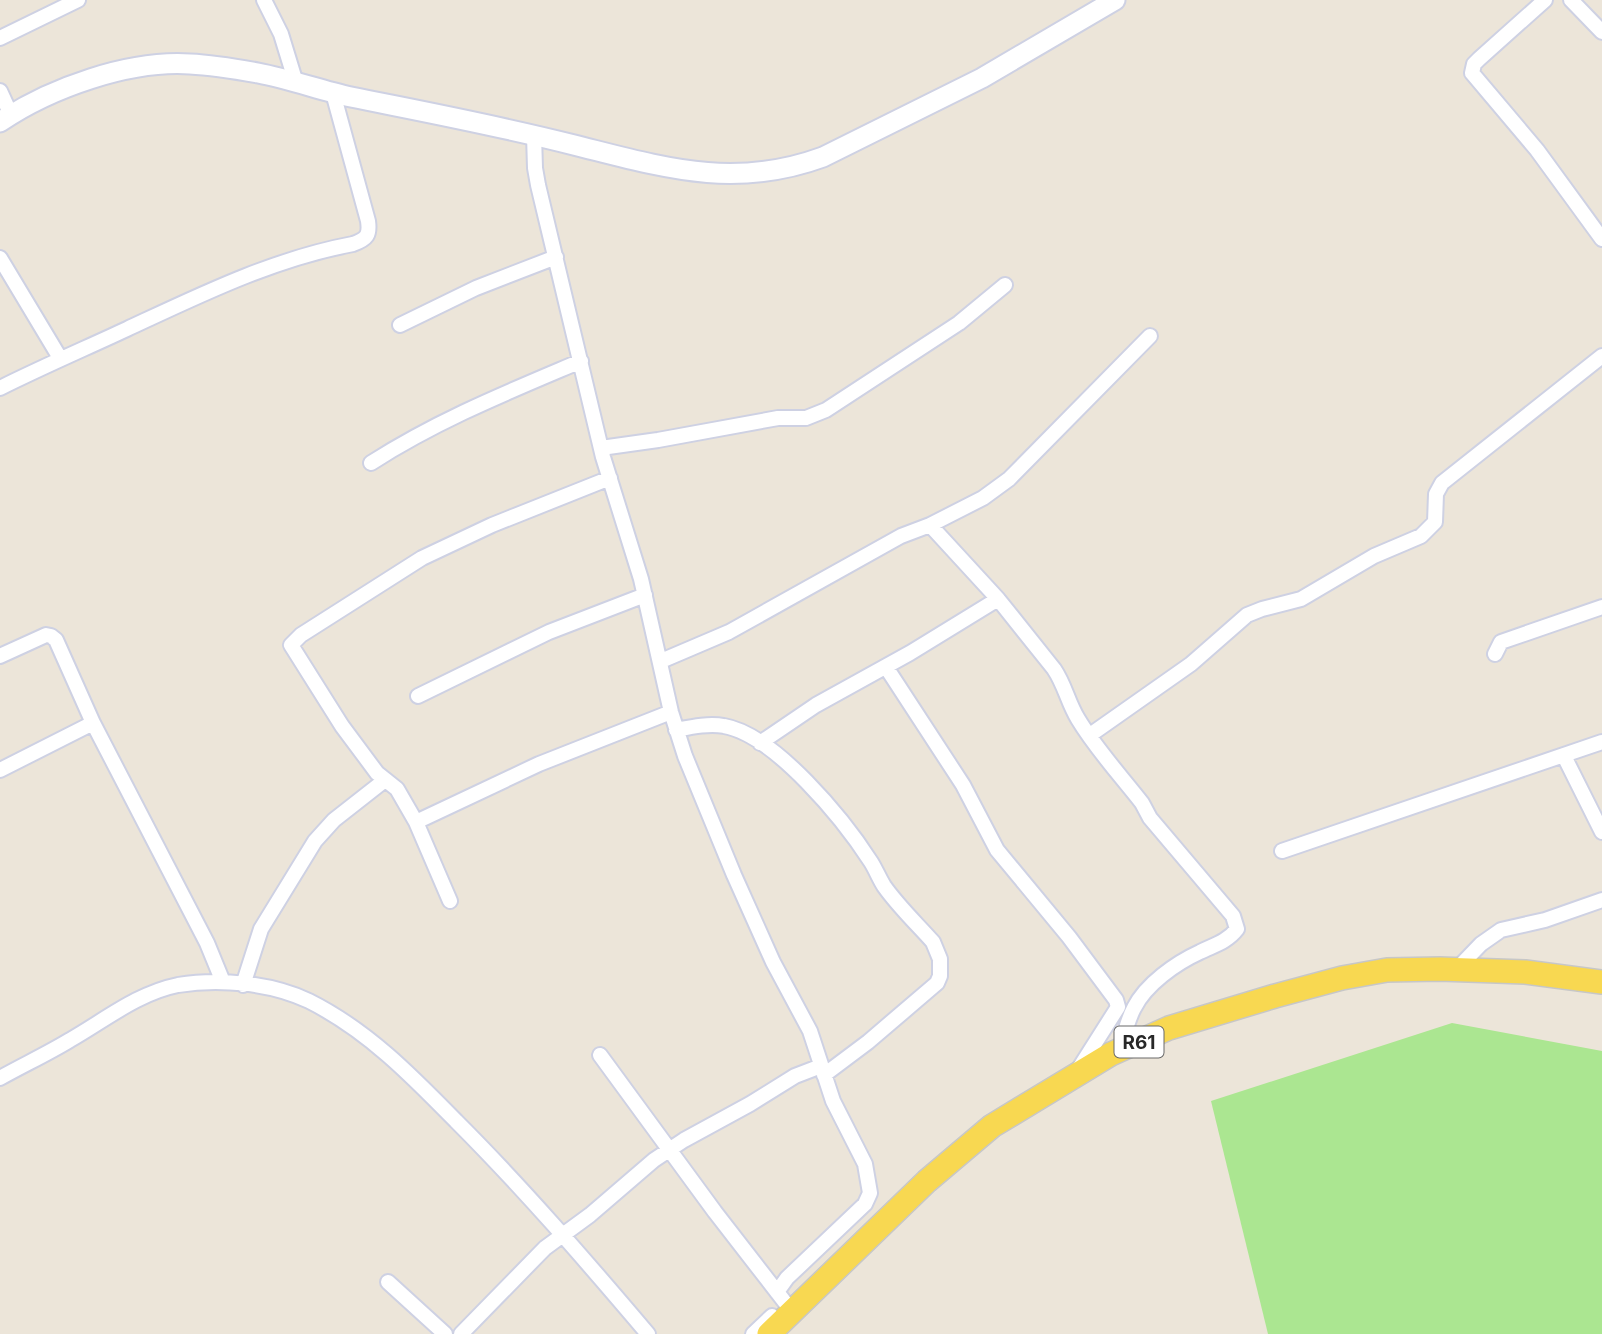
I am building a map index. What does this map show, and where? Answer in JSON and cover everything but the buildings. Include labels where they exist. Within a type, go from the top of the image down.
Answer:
[{"type":"main road","name":"R61","points":[[769,1334],[785,1301],[992,1126],[1120,1050],[1169,1028],[1221,1010],[1342,978],[1387,970],[1525,972],[1602,982]]},
{"type":"street","points":[[0,38],[77,0]]},
{"type":"street","points":[[264,0],[281,34],[296,83]]},
{"type":"street","points":[[0,91],[6,118],[55,92],[87,80],[141,67],[188,64],[259,74],[333,93],[534,135],[650,164],[702,172],[749,175],[800,166],[823,157],[982,78],[1115,0]]},
{"type":"street","points":[[1545,0],[1479,58],[1472,73],[1537,150],[1602,239]]},
{"type":"street","points":[[1571,0],[1602,32]]},
{"type":"street","points":[[0,388],[60,358],[230,282],[366,238],[369,232],[368,221],[333,93]]},
{"type":"street","points":[[534,135],[535,168],[601,447],[645,594],[676,730],[729,863],[773,962],[810,1031],[834,1101],[865,1164],[870,1193],[859,1212],[788,1278],[785,1301],[753,1334]]},
{"type":"street","points":[[400,325],[476,288],[556,257]]},
{"type":"street","points":[[0,258],[60,358]]},
{"type":"street","points":[[601,447],[667,439],[779,418],[806,418],[820,413],[960,323],[1005,285]]},
{"type":"street","points":[[661,661],[729,632],[901,536],[930,525],[982,498],[1009,479],[1150,335]]},
{"type":"street","points":[[1090,735],[1191,664],[1247,615],[1301,599],[1374,556],[1421,536],[1435,522],[1436,494],[1442,483],[1602,356]]},
{"type":"street","points":[[371,463],[415,435],[454,415],[581,361]]},
{"type":"street","points":[[450,901],[416,821],[397,789],[377,774],[333,713],[323,692],[291,645],[294,639],[422,558],[492,525],[610,478]]},
{"type":"street","points":[[930,525],[998,599],[1062,681],[1074,713],[1142,803],[1150,818],[1233,916],[1237,929],[1231,937],[1175,966],[1141,997],[1132,1011],[1120,1050]]},
{"type":"street","points":[[418,696],[569,623],[645,594]]},
{"type":"street","points":[[760,743],[807,710],[886,667],[998,599]]},
{"type":"street","points":[[1495,654],[1501,642],[1602,607]]},
{"type":"street","points":[[0,656],[46,635],[51,636],[207,943],[223,982]]},
{"type":"street","points":[[886,667],[963,785],[1002,857],[1069,937],[1116,1000],[1118,1007],[1075,1075]]},
{"type":"street","points":[[416,821],[539,764],[671,712]]},
{"type":"street","points":[[0,770],[93,723]]},
{"type":"street","points":[[461,1334],[545,1248],[590,1215],[640,1171],[670,1149],[795,1076],[823,1070],[868,1042],[937,983],[940,976],[940,959],[933,942],[889,892],[843,823],[790,764],[760,743],[722,725],[676,730]]},
{"type":"street","points":[[1282,851],[1602,742]]},
{"type":"street","points":[[1564,756],[1602,832]]},
{"type":"street","points":[[243,985],[261,929],[315,841],[334,820],[384,780]]},
{"type":"street","points":[[1456,970],[1481,944],[1501,930],[1545,920],[1602,900]]},
{"type":"street","points":[[0,1078],[68,1042],[143,997],[180,985],[223,982],[274,990],[307,1000],[389,1054],[479,1143],[564,1234],[648,1334]]},
{"type":"street","points":[[600,1055],[715,1213],[785,1301]]},
{"type":"street","points":[[388,1282],[444,1334]]},
{"type":"green space","points":[[1452,1023],[1602,1051],[1602,1334],[1268,1334],[1211,1101]]}]
